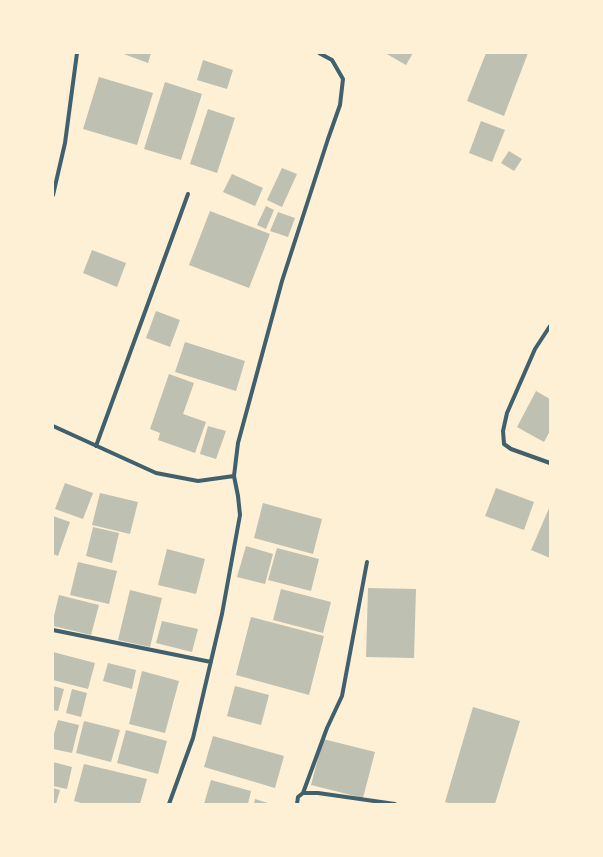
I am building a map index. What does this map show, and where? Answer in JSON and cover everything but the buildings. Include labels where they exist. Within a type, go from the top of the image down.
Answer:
[{"type":"street","points":[[53,195],[65,143],[77,53]]},
{"type":"street","points":[[170,804],[193,738],[222,614],[240,515],[234,476],[238,443],[282,281],[340,105],[343,79],[332,60],[319,53]]},
{"type":"street","points":[[96,446],[188,194]]},
{"type":"street","points":[[550,326],[535,349],[507,413],[503,431],[504,444],[511,449],[550,463]]},
{"type":"street","points":[[53,426],[156,473],[198,481],[234,476]]},
{"type":"street","points":[[297,804],[298,797],[303,793],[327,728],[342,696],[367,562]]},
{"type":"street","points":[[53,630],[211,662]]},
{"type":"street","points":[[303,793],[318,793],[395,804]]}]
